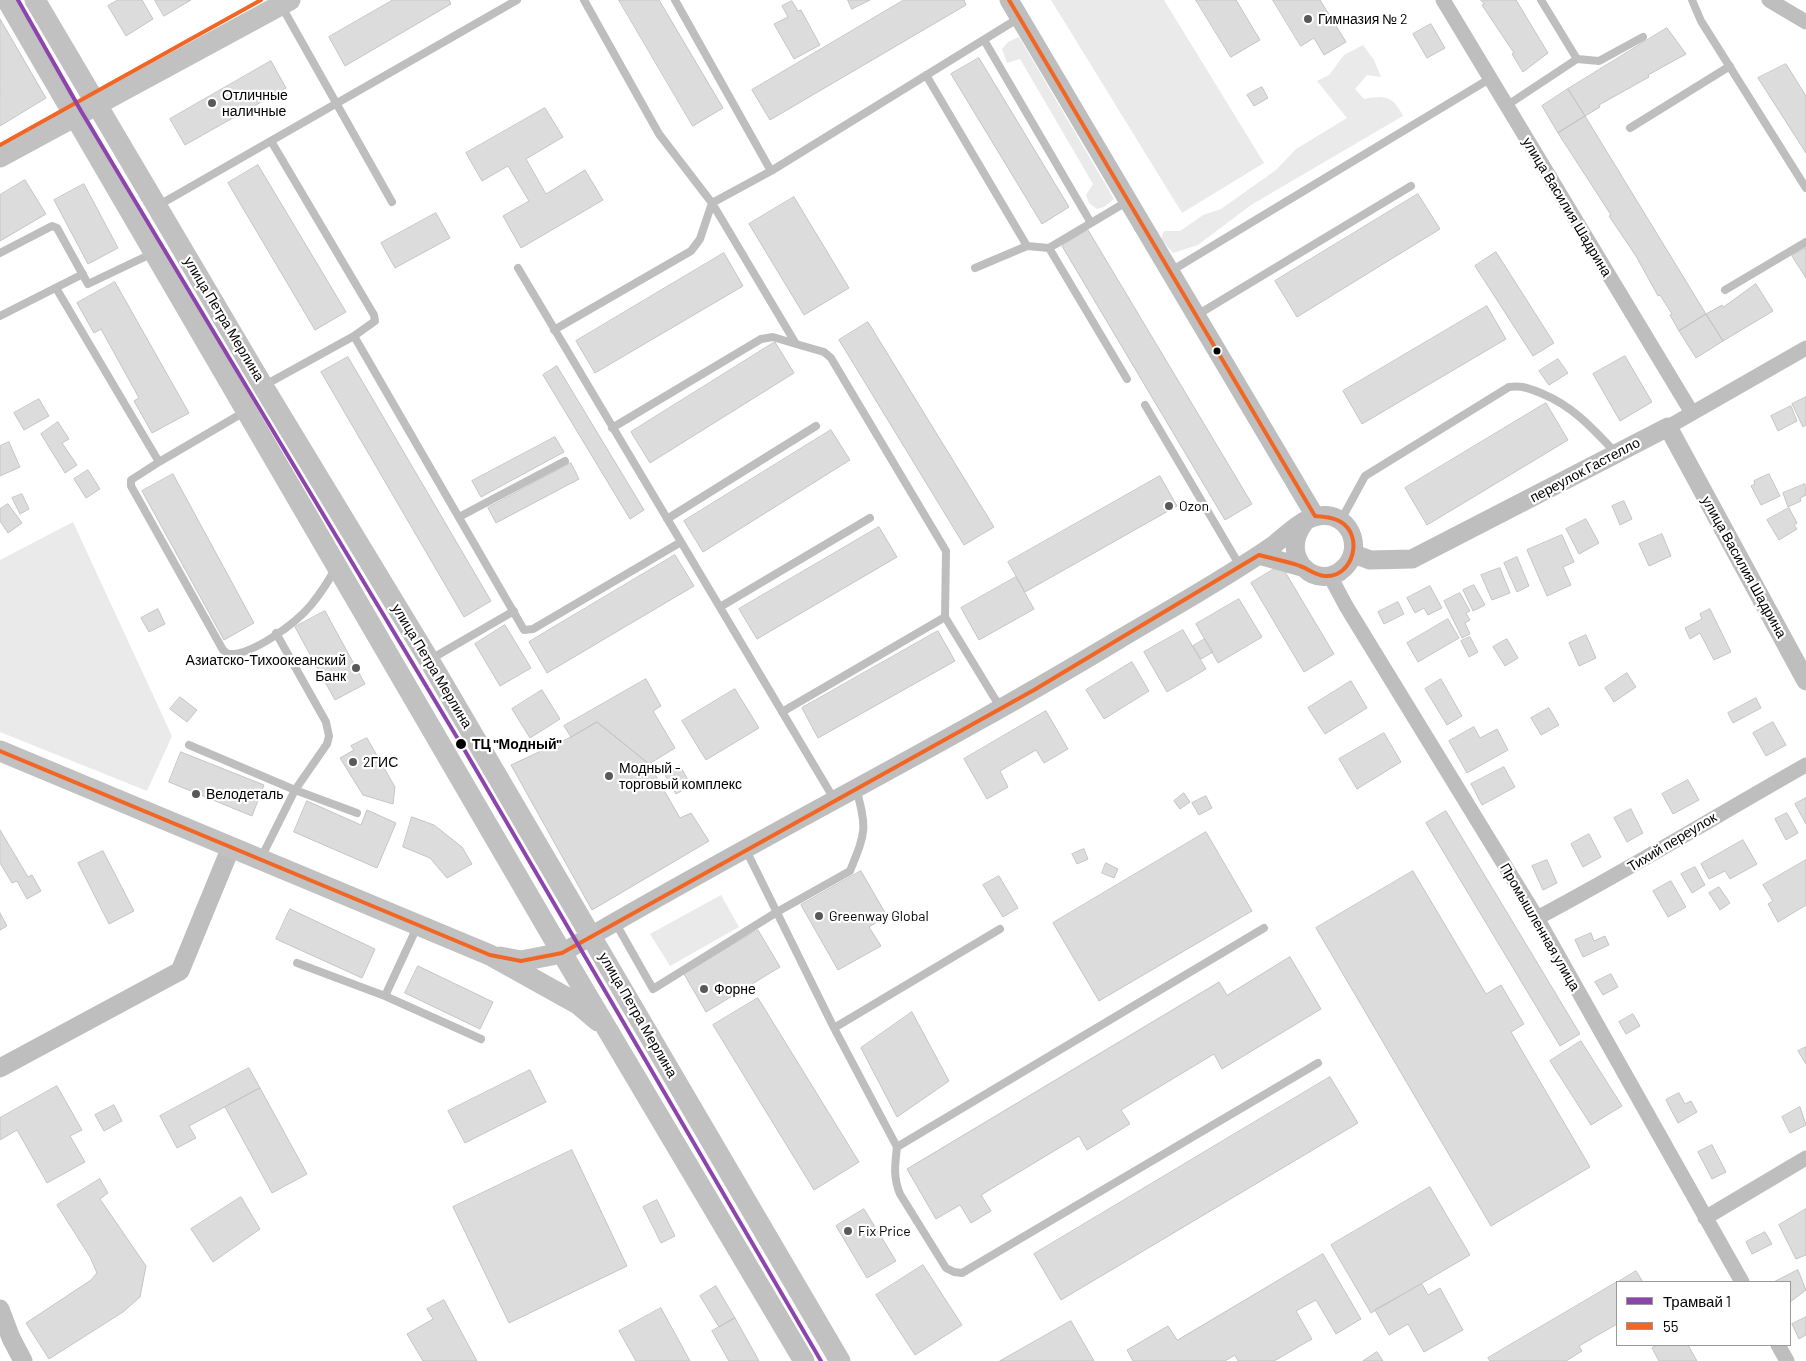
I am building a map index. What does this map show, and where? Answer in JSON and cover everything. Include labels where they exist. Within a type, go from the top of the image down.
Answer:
[{"type":"main road","name":"улица Петра Мерлина","points":[[7,0],[562,953],[804,1361]]},
{"type":"main road","name":"улица Петра Мерлина","points":[[35,0],[263,386],[429,660],[840,1361]]},
{"type":"main road","points":[[0,145],[72,110],[278,2]]},
{"type":"main road","points":[[0,157],[72,110]]},
{"type":"main road","points":[[0,751],[490,956],[578,1004],[606,1028]]},
{"type":"main road","points":[[490,956],[521,961],[562,953]]},
{"type":"street","points":[[1010,0],[1128,201],[1198,315],[1309,519]]},
{"type":"street","name":"улица Василия Шадрина","points":[[1443,0],[1492,78],[1506,106],[1692,413]]},
{"type":"street","points":[[1769,0],[1806,22]]},
{"type":"street","name":"переулок Гастелло","points":[[1354,554],[1370,560],[1412,559],[1668,427],[1806,348]]},
{"type":"street","name":"улица Василия Шадрина","points":[[1668,427],[1806,681]]},
{"type":"street","points":[[562,953],[1000,709],[1259,555],[1309,519],[1328,515],[1341,520],[1350,529],[1354,543],[1354,554],[1337,573]]},
{"type":"street","points":[[1302,567],[1296,557],[1294,545],[1296,533],[1309,519]]},
{"type":"street","points":[[1259,555],[1302,567],[1315,575],[1337,573],[1412,559]]},
{"type":"street","name":"Промышленная улица","points":[[1337,573],[1346,606],[1536,918],[1741,1281]]},
{"type":"street","name":"Тихий переулок","points":[[1536,918],[1609,880],[1663,846],[1806,764]]},
{"type":"street","points":[[0,1068],[180,971],[231,847]]},
{"type":"street","points":[[1705,1218],[1806,1158]]},
{"type":"street","points":[[0,1309],[8,1339],[23,1361]]},
{"type":"street","points":[[1779,1346],[1787,1361]]},
{"type":"lane","points":[[499,0],[504,8]]},
{"type":"lane","points":[[157,206],[517,0]]},
{"type":"lane","points":[[584,0],[659,134],[712,202],[796,344]]},
{"type":"lane","points":[[675,0],[771,171]]},
{"type":"lane","points":[[1541,0],[1577,59]]},
{"type":"lane","points":[[1692,0],[1698,17],[1806,188]]},
{"type":"lane","points":[[278,2],[338,103],[392,202]]},
{"type":"lane","points":[[554,330],[691,251],[700,239],[712,202],[771,171],[1020,18]]},
{"type":"lane","points":[[1506,106],[1577,59],[1599,61],[1643,37]]},
{"type":"lane","points":[[984,40],[1091,223]]},
{"type":"lane","points":[[1630,128],[1730,66]]},
{"type":"lane","points":[[926,76],[1027,246]]},
{"type":"lane","points":[[1171,271],[1492,78]]},
{"type":"lane","points":[[263,386],[354,336],[375,321],[374,315],[272,141]]},
{"type":"lane","points":[[1198,315],[1411,186]]},
{"type":"lane","points":[[975,268],[1027,246],[1049,248],[1128,201]]},
{"type":"lane","points":[[0,253],[52,226],[57,228],[88,284],[155,252]]},
{"type":"lane","points":[[1725,290],[1806,242]]},
{"type":"lane","points":[[1049,248],[1127,379]]},
{"type":"lane","points":[[518,268],[835,800]]},
{"type":"lane","points":[[0,316],[83,274]]},
{"type":"lane","points":[[56,288],[159,462]]},
{"type":"lane","points":[[354,336],[524,630],[533,629],[681,542]]},
{"type":"lane","points":[[612,428],[761,340],[773,337],[824,352],[831,358],[946,551],[946,617],[1000,709]]},
{"type":"lane","points":[[1341,520],[1365,476],[1509,387],[1518,385],[1528,388],[1565,404],[1580,415],[1616,453]]},
{"type":"lane","points":[[1145,405],[1240,566]]},
{"type":"lane","points":[[247,411],[131,480],[132,486],[223,650],[228,654],[246,652],[299,617],[311,606],[337,565]]},
{"type":"lane","points":[[667,519],[816,426]]},
{"type":"lane","points":[[459,517],[565,461]]},
{"type":"lane","points":[[720,607],[870,518]]},
{"type":"lane","points":[[429,660],[514,611]]},
{"type":"lane","points":[[782,712],[946,617]]},
{"type":"lane","points":[[261,859],[294,790],[327,744],[328,730],[276,633]]},
{"type":"lane","points":[[189,745],[294,790],[357,813]]},
{"type":"lane","points":[[615,922],[653,989],[777,912],[850,872],[865,832],[865,817],[856,789]]},
{"type":"lane","points":[[746,850],[834,1028],[897,1147],[894,1170],[895,1182],[900,1194],[946,1268],[954,1272],[962,1273],[1318,1063]]},
{"type":"lane","points":[[385,996],[418,925]]},
{"type":"lane","points":[[897,1147],[1264,928]]},
{"type":"lane","points":[[834,1028],[1000,929]]},
{"type":"lane","points":[[297,963],[385,996],[481,1040]]},
{"type":"shaded area","points":[[1051,0],[1164,0],[1264,163],[1182,213]]},
{"type":"shaded area","points":[[1019,37],[1114,199],[1104,207],[1097,209],[1089,203],[1086,195],[1093,184],[1020,59],[1007,63],[1002,49],[1008,42]]},
{"type":"shaded area","points":[[1363,45],[1374,60],[1381,77],[1367,75],[1355,89],[1364,99],[1388,98],[1396,104],[1403,116],[1251,205],[1198,245],[1173,253],[1161,239],[1164,231],[1180,231],[1203,215],[1221,209],[1276,170],[1296,149],[1347,118],[1317,81],[1329,75],[1344,55]]},
{"type":"shaded area","points":[[73,522],[172,736],[147,791],[0,732],[0,560]]},
{"type":"shaded area","points":[[721,895],[739,927],[670,966],[650,934]]},
{"type":"building","points":[[118,0],[142,0],[153,19],[126,36],[108,6]]},
{"type":"building","points":[[155,0],[191,0],[164,16]]},
{"type":"building","points":[[393,0],[449,0],[451,4],[345,66],[329,37]]},
{"type":"building","points":[[619,0],[659,0],[723,108],[693,126]]},
{"type":"building","points":[[848,0],[870,0],[852,9]]},
{"type":"building","points":[[904,0],[964,0],[966,5],[770,120],[752,90]]},
{"type":"building","points":[[1196,0],[1236,0],[1260,40],[1231,57]]},
{"type":"building","name":"Гимназия № 2","points":[[1273,0],[1320,0],[1346,42],[1324,55],[1314,38],[1301,46]]},
{"type":"building","points":[[1481,0],[1516,0],[1548,53],[1523,72],[1512,54],[1514,53],[1482,5],[1484,4]]},
{"type":"building","points":[[792,1],[798,11],[801,10],[820,45],[794,59],[774,24],[788,17],[782,6]]},
{"type":"building","points":[[0,19],[46,98],[0,126]]},
{"type":"building","points":[[1431,24],[1445,48],[1427,58],[1413,34]]},
{"type":"building","points":[[1667,28],[1686,54],[1599,105],[1600,107],[1585,116],[1568,89]]},
{"type":"building","points":[[979,58],[1069,207],[1042,224],[951,74]]},
{"type":"building","points":[[271,61],[286,88],[185,145],[170,119]]},
{"type":"building","points":[[1786,64],[1806,96],[1806,153],[1758,78]]},
{"type":"building","points":[[1262,87],[1268,98],[1254,106],[1247,95]]},
{"type":"building","points":[[1568,89],[1585,116],[1558,133],[1542,106]]},
{"type":"building","points":[[545,108],[563,137],[526,159],[546,194],[585,170],[603,200],[521,248],[503,216],[529,201],[508,166],[482,181],[466,153]]},
{"type":"building","points":[[1585,116],[1706,314],[1679,331],[1670,315],[1672,314],[1660,295],[1658,296],[1636,256],[1609,216],[1611,215],[1558,133]]},
{"type":"building","points":[[258,165],[346,312],[315,330],[228,183]]},
{"type":"building","points":[[25,180],[46,214],[0,241],[0,195]]},
{"type":"building","points":[[84,184],[118,248],[88,264],[54,200]]},
{"type":"building","points":[[1418,194],[1440,229],[1297,317],[1275,281]]},
{"type":"building","points":[[794,197],[849,288],[804,315],[749,224]]},
{"type":"building","points":[[436,213],[450,238],[395,268],[381,243]]},
{"type":"building","points":[[1088,230],[1252,504],[1225,520],[1062,246]]},
{"type":"building","points":[[1806,248],[1806,278],[1792,256]]},
{"type":"building","points":[[1496,252],[1554,343],[1533,356],[1475,266]]},
{"type":"building","points":[[724,253],[743,286],[595,373],[576,341]]},
{"type":"building","points":[[115,282],[189,413],[152,433],[134,401],[139,398],[101,329],[94,333],[77,303]]},
{"type":"building","points":[[1756,284],[1773,311],[1723,341],[1706,314],[1722,305],[1723,307]]},
{"type":"building","points":[[1487,306],[1506,339],[1362,424],[1343,391]]},
{"type":"building","points":[[1706,314],[1723,341],[1696,358],[1679,331]]},
{"type":"building","points":[[868,322],[994,527],[964,545],[839,340]]},
{"type":"building","points":[[775,342],[794,373],[650,463],[631,432]]},
{"type":"building","points":[[1625,356],[1652,402],[1620,421],[1593,374]]},
{"type":"building","points":[[348,357],[491,601],[464,617],[321,372]]},
{"type":"building","points":[[1558,359],[1568,373],[1549,385],[1539,371]]},
{"type":"building","points":[[557,366],[644,510],[630,519],[543,375]]},
{"type":"building","points":[[1806,397],[1806,425],[1803,427],[1792,404]]},
{"type":"building","points":[[39,399],[49,416],[24,430],[14,413]]},
{"type":"building","points":[[1546,403],[1568,440],[1427,525],[1405,488]]},
{"type":"building","points":[[1791,406],[1797,421],[1778,431],[1771,416]]},
{"type":"building","points":[[58,422],[69,439],[62,443],[77,465],[65,473],[41,434]]},
{"type":"building","points":[[831,430],[850,460],[703,552],[684,521]]},
{"type":"building","points":[[555,437],[564,452],[481,497],[472,481]]},
{"type":"building","points":[[9,442],[20,467],[0,476],[0,446]]},
{"type":"building","points":[[571,463],[579,479],[496,523],[488,508]]},
{"type":"building","points":[[88,470],[100,489],[86,498],[74,479]]},
{"type":"building","points":[[173,474],[254,623],[224,640],[142,491]]},
{"type":"building","points":[[1769,474],[1780,496],[1761,505],[1751,486],[1755,484],[1754,481]]},
{"type":"building","points":[[1160,476],[1177,506],[1025,592],[1008,562]]},
{"type":"building","points":[[1805,484],[1806,495],[1800,498],[1801,501],[1788,507],[1783,493]]},
{"type":"building","points":[[22,494],[29,509],[20,514],[12,498]]},
{"type":"building","points":[[1624,501],[1632,519],[1620,525],[1612,506]]},
{"type":"building","points":[[8,504],[22,523],[8,533],[0,521],[0,509]]},
{"type":"building","points":[[1789,508],[1797,523],[1794,525],[1797,529],[1779,540],[1767,520]]},
{"type":"building","points":[[1586,519],[1599,543],[1579,554],[1566,529]]},
{"type":"building","points":[[879,527],[897,557],[757,639],[739,609]]},
{"type":"building","points":[[1662,534],[1671,556],[1649,566],[1639,544]]},
{"type":"building","points":[[1562,535],[1574,562],[1563,567],[1571,585],[1547,596],[1527,550]]},
{"type":"building","points":[[675,555],[694,586],[547,673],[529,642]]},
{"type":"building","points":[[1517,557],[1529,586],[1517,592],[1504,563]]},
{"type":"building","points":[[1281,565],[1334,654],[1304,672],[1251,583]]},
{"type":"building","points":[[1500,568],[1510,593],[1492,600],[1481,575]]},
{"type":"building","points":[[1016,577],[1034,609],[979,640],[961,608]]},
{"type":"building","points":[[1474,585],[1485,605],[1473,611],[1463,590]]},
{"type":"building","points":[[1430,586],[1442,608],[1428,615],[1424,608],[1415,613],[1407,598]]},
{"type":"building","points":[[1460,593],[1470,611],[1466,613],[1470,620],[1465,623],[1470,634],[1462,638],[1444,601]]},
{"type":"building","points":[[1239,599],[1262,637],[1218,663],[1196,624]]},
{"type":"building","points":[[1398,602],[1404,614],[1384,624],[1378,612]]},
{"type":"building","points":[[158,609],[165,624],[149,632],[141,618]]},
{"type":"building","points":[[1710,609],[1731,652],[1714,660],[1700,633],[1690,639],[1685,628],[1702,619],[1700,614]]},
{"type":"building","points":[[325,611],[365,684],[335,700],[295,627]]},
{"type":"building","points":[[1448,619],[1459,638],[1418,662],[1407,643]]},
{"type":"building","points":[[505,625],[531,668],[500,686],[475,644]]},
{"type":"building","points":[[1183,630],[1206,669],[1167,692],[1144,652]]},
{"type":"building","points":[[938,631],[955,661],[818,738],[802,708]]},
{"type":"building","points":[[1586,635],[1596,658],[1579,666],[1569,643]]},
{"type":"building","points":[[1470,637],[1478,652],[1469,657],[1461,641]]},
{"type":"building","points":[[1205,639],[1213,652],[1201,659],[1193,646]]},
{"type":"building","points":[[1507,639],[1518,658],[1505,666],[1493,647]]},
{"type":"building","points":[[1132,662],[1149,691],[1104,719],[1086,690]]},
{"type":"building","points":[[1627,673],[1636,687],[1614,702],[1605,688]]},
{"type":"building","points":[[646,679],[661,706],[653,711],[675,748],[649,764],[597,722],[571,737],[564,726]]},
{"type":"building","points":[[1441,679],[1462,716],[1447,725],[1425,689]]},
{"type":"building","points":[[1351,681],[1367,708],[1325,734],[1308,708]]},
{"type":"building","points":[[735,689],[759,728],[706,760],[682,721]]},
{"type":"building","points":[[542,690],[560,719],[530,738],[512,709]]},
{"type":"building","points":[[180,697],[197,710],[187,722],[170,709]]},
{"type":"building","points":[[1756,698],[1761,708],[1733,723],[1728,713]]},
{"type":"building","points":[[1549,708],[1559,725],[1541,735],[1531,718]]},
{"type":"building","points":[[1046,711],[1068,749],[1044,763],[1036,750],[1000,771],[1008,787],[987,799],[964,759]]},
{"type":"building","points":[[597,722],[649,764],[680,818],[691,813],[709,841],[592,910],[511,765],[571,737]]},
{"type":"building","points":[[1773,722],[1786,745],[1766,756],[1753,733]]},
{"type":"building","points":[[1474,727],[1480,738],[1497,729],[1508,750],[1467,773],[1449,741]]},
{"type":"building","points":[[1384,733],[1401,762],[1357,789],[1339,759]]},
{"type":"building","points":[[367,738],[395,787],[393,804],[363,795],[340,758],[354,750],[351,746]]},
{"type":"building","points":[[181,752],[264,785],[252,816],[169,782]]},
{"type":"building","points":[[680,766],[691,785],[676,794],[665,775]]},
{"type":"building","points":[[1504,767],[1515,787],[1482,805],[1471,784]]},
{"type":"building","points":[[1688,780],[1699,800],[1673,814],[1662,794]]},
{"type":"building","points":[[1184,793],[1190,802],[1180,809],[1174,801]]},
{"type":"building","points":[[1206,796],[1212,808],[1199,815],[1192,803]]},
{"type":"building","points":[[1806,798],[1806,824],[1795,804]]},
{"type":"building","points":[[307,801],[361,825],[367,810],[396,823],[377,868],[294,832]]},
{"type":"building","points":[[1631,809],[1643,833],[1627,842],[1614,818]]},
{"type":"building","points":[[1446,811],[1580,1034],[1560,1046],[1426,823]]},
{"type":"building","points":[[1787,813],[1798,833],[1786,840],[1775,819]]},
{"type":"building","points":[[412,817],[434,825],[462,847],[472,864],[447,878],[430,858],[403,847]]},
{"type":"building","points":[[0,830],[28,877],[32,875],[41,891],[27,899],[17,881],[12,883],[0,863]]},
{"type":"building","points":[[1206,832],[1252,911],[1099,1001],[1053,923]]},
{"type":"building","points":[[1589,834],[1601,857],[1583,867],[1571,844]]},
{"type":"building","points":[[1743,840],[1757,864],[1730,879],[1725,871],[1709,879],[1701,864]]},
{"type":"building","points":[[1084,849],[1088,859],[1077,864],[1072,854]]},
{"type":"building","points":[[103,851],[134,911],[109,924],[78,863]]},
{"type":"building","points":[[1547,860],[1557,883],[1543,890],[1532,866]]},
{"type":"building","points":[[1806,860],[1806,905],[1778,922],[1768,904],[1773,901],[1763,885]]},
{"type":"building","points":[[1106,863],[1118,869],[1114,878],[1102,873]]},
{"type":"building","points":[[1695,867],[1705,885],[1692,893],[1681,874]]},
{"type":"building","points":[[861,871],[887,916],[869,927],[881,946],[838,970],[801,905]]},
{"type":"building","points":[[1413,871],[1486,994],[1501,985],[1524,1024],[1511,1032],[1590,1167],[1491,1226],[1316,928]]},
{"type":"building","points":[[999,876],[1018,908],[1003,917],[983,885]]},
{"type":"building","points":[[1671,881],[1686,907],[1668,917],[1653,891]]},
{"type":"building","points":[[1719,887],[1730,903],[1720,910],[1709,893]]},
{"type":"building","points":[[290,909],[375,949],[362,978],[276,939]]},
{"type":"building","points":[[0,913],[7,926],[0,930]]},
{"type":"building","points":[[758,930],[780,967],[706,1012],[684,974]]},
{"type":"building","points":[[1591,933],[1594,941],[1605,936],[1609,945],[1583,957],[1575,940]]},
{"type":"building","points":[[1290,957],[1321,1009],[1222,1069],[1214,1054],[1121,1110],[1130,1124],[1087,1150],[1079,1136],[981,1195],[991,1211],[971,1223],[960,1205],[936,1219],[907,1169],[1219,982],[1227,995]]},
{"type":"building","points":[[418,966],[493,1002],[480,1029],[405,993]]},
{"type":"building","points":[[1611,974],[1618,987],[1603,995],[1595,982]]},
{"type":"building","points":[[758,998],[859,1162],[814,1190],[713,1025]]},
{"type":"building","points":[[912,1012],[949,1081],[897,1117],[861,1048]]},
{"type":"building","points":[[1633,1014],[1640,1026],[1626,1034],[1619,1022]]},
{"type":"building","points":[[1581,1041],[1622,1106],[1591,1125],[1550,1061]]},
{"type":"building","points":[[1806,1047],[1806,1064],[1798,1051]]},
{"type":"building","points":[[249,1068],[260,1088],[189,1126],[196,1138],[177,1148],[160,1116]]},
{"type":"building","points":[[530,1070],[546,1102],[465,1143],[448,1111]]},
{"type":"building","points":[[1330,1077],[1358,1123],[1061,1300],[1034,1254]]},
{"type":"building","points":[[57,1086],[82,1130],[70,1136],[85,1162],[47,1183],[17,1130],[0,1140],[0,1118]]},
{"type":"building","points":[[260,1088],[307,1174],[272,1193],[225,1107]]},
{"type":"building","points":[[1679,1093],[1685,1104],[1691,1101],[1697,1112],[1678,1123],[1666,1100]]},
{"type":"building","points":[[114,1105],[122,1121],[104,1131],[95,1115]]},
{"type":"building","points":[[1800,1107],[1806,1125],[1790,1133],[1782,1117]]},
{"type":"building","points":[[1712,1145],[1726,1172],[1712,1179],[1698,1152]]},
{"type":"building","points":[[572,1150],[627,1266],[509,1323],[453,1207]]},
{"type":"building","points":[[100,1179],[108,1193],[100,1199],[146,1266],[140,1297],[123,1312],[49,1359],[26,1323],[91,1280],[97,1273],[90,1257],[57,1205]]},
{"type":"building","points":[[1430,1187],[1470,1255],[1371,1313],[1331,1245]]},
{"type":"building","points":[[241,1197],[260,1229],[213,1262],[191,1229]]},
{"type":"building","points":[[657,1200],[675,1236],[661,1243],[643,1207]]},
{"type":"building","points":[[864,1209],[896,1261],[867,1278],[836,1226]]},
{"type":"building","points":[[1806,1209],[1806,1255],[1796,1259],[1779,1225]]},
{"type":"building","points":[[1765,1232],[1772,1244],[1752,1254],[1746,1242]]},
{"type":"building","points":[[1323,1254],[1361,1319],[1336,1334],[1316,1300],[1296,1311],[1312,1339],[1274,1361],[1238,1361],[1235,1355],[1225,1361],[1133,1361],[1127,1350],[1168,1326],[1177,1340]]},
{"type":"building","points":[[923,1265],[962,1325],[915,1355],[876,1295]]},
{"type":"building","points":[[1798,1270],[1806,1290],[1791,1301],[1791,1281],[1776,1281]]},
{"type":"building","points":[[1636,1271],[1642,1281],[1620,1281]]},
{"type":"building","points":[[1616,1283],[1616,1325],[1579,1346],[1582,1351],[1566,1361],[1490,1361],[1488,1358]]},
{"type":"building","points":[[1422,1284],[1428,1295],[1440,1288],[1463,1330],[1424,1352],[1408,1324],[1389,1335],[1375,1310]]},
{"type":"building","points":[[716,1286],[735,1318],[719,1327],[700,1296]]},
{"type":"building","points":[[444,1300],[477,1361],[423,1361],[407,1334],[433,1319],[427,1309]]},
{"type":"building","points":[[661,1308],[690,1361],[636,1361],[619,1331]]},
{"type":"building","points":[[1806,1317],[1806,1335],[1799,1339],[1792,1324]]},
{"type":"building","points":[[735,1318],[759,1361],[729,1361],[712,1331]]},
{"type":"building","points":[[1071,1321],[1094,1361],[1000,1361]]},
{"type":"building","points":[[1656,1346],[1689,1346],[1697,1361],[1659,1361],[1652,1348]]},
{"type":"building","points":[[1377,1352],[1383,1361],[1363,1361]]},
{"type":"tram line","name":"1","points":[[18,0],[81,111],[461,744],[821,1361]]},
{"type":"transit line","name":"55","points":[[0,145],[261,0]]},
{"type":"transit line","name":"55","points":[[0,751],[490,955],[521,961],[562,953],[1034,690],[1259,555],[1295,564],[1322,576],[1335,575],[1343,570],[1349,563],[1352,555],[1352,536],[1348,528],[1335,519],[1315,516],[1009,0]]},
{"type":"place","name":"Гимназия № 2","points":[[1308,19]]},
{"type":"place","name":"Отличные наличные","points":[[212,103]]},
{"type":"place","name":"Ozon","points":[[1169,506]]},
{"type":"place","name":"Азиатско-Тихоокеанский Банк","points":[[356,668]]},
{"type":"place","name":"ТЦ \"Модный\"","points":[[461,744]]},
{"type":"place","name":"2ГИС","points":[[353,762]]},
{"type":"place","name":"Модный - торговый комплекс","points":[[609,776]]},
{"type":"place","name":"Велодеталь","points":[[196,794]]},
{"type":"place","name":"Greenway Global","points":[[819,916]]},
{"type":"place","name":"Форне","points":[[704,989]]},
{"type":"place","name":"Fix Price","points":[[848,1231]]}]
